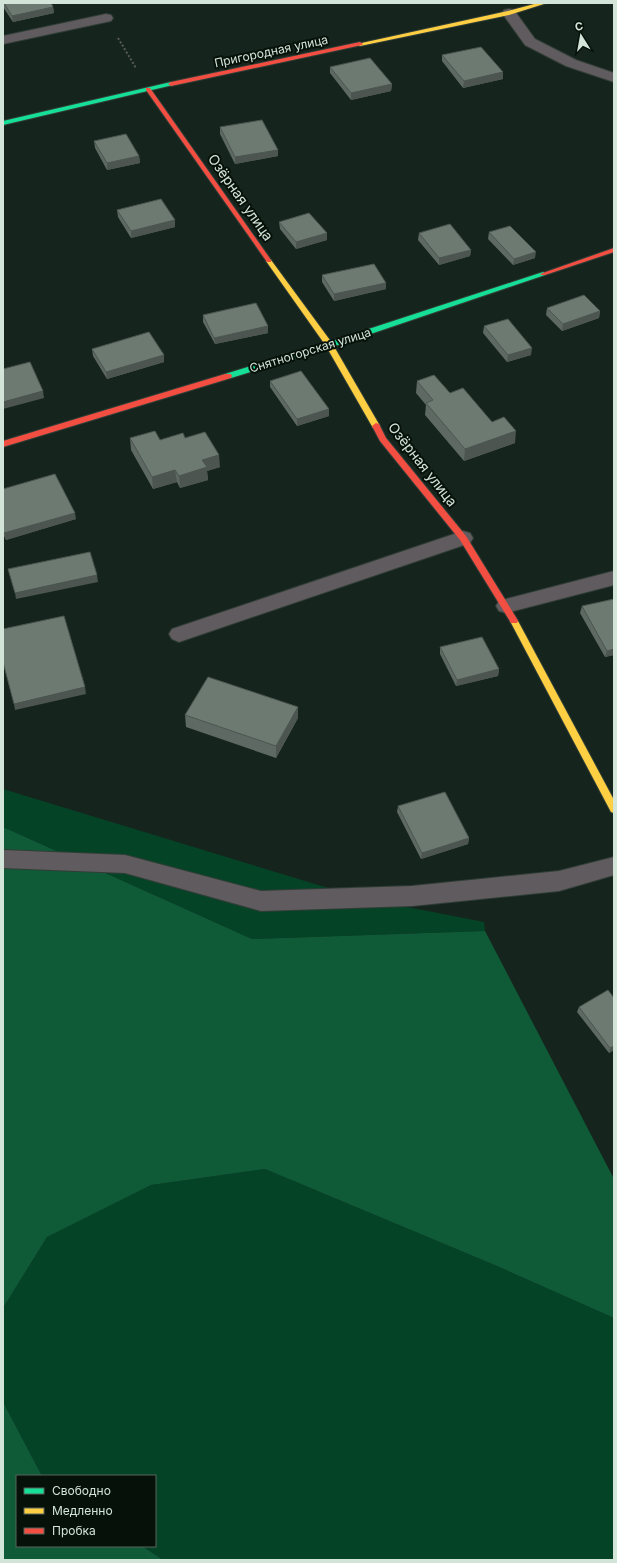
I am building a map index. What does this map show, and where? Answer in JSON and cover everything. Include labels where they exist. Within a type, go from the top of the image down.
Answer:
[{"type":"street","name":"Пригородная улица","points":[[3,123],[148,90],[509,13],[544,3]]},
{"type":"street","points":[[509,13],[530,42],[571,62],[614,78]]},
{"type":"street","points":[[3,40],[106,18]]},
{"type":"street","name":"Озёрная улица","points":[[148,90],[329,345],[383,439],[463,538],[506,606],[614,809]]},
{"type":"street","name":"Снятногорская улица","points":[[3,444],[329,345],[614,250]]},
{"type":"street","points":[[180,634],[463,538]]},
{"type":"street","points":[[506,606],[614,578]]},
{"type":"street","points":[[3,859],[125,864],[261,901],[412,896],[559,881],[614,866]]},
{"type":"path","points":[[106,18],[148,90]]},
{"type":"green space","points":[[3,789],[361,898],[484,922],[485,931],[252,939],[3,827]]},
{"type":"green space","points":[[3,827],[252,939],[485,931],[614,1179],[614,1318],[497,1266],[265,1169],[151,1185],[47,1237],[3,1308]]},
{"type":"green space","points":[[265,1169],[497,1266],[614,1318],[614,1560],[163,1560],[144,1547],[156,1547],[156,1475],[41,1475],[3,1402],[3,1308],[47,1237],[151,1185]]},
{"type":"green space","points":[[3,1402],[41,1475],[16,1475],[16,1547],[144,1547],[163,1560],[3,1560]]},
{"type":"building","points":[[4,3],[51,3],[53,7],[12,16]]},
{"type":"building","points":[[481,47],[503,72],[464,81],[442,55]]},
{"type":"building","points":[[370,58],[392,84],[351,93],[330,67]]},
{"type":"building","points":[[262,120],[278,150],[235,157],[220,127]]},
{"type":"building","points":[[126,134],[139,156],[107,163],[94,141]]},
{"type":"building","points":[[161,199],[175,220],[131,231],[117,210]]},
{"type":"building","points":[[309,213],[327,233],[296,242],[279,222]]},
{"type":"building","points":[[450,224],[471,250],[439,258],[419,233]]},
{"type":"building","points":[[510,226],[536,252],[514,259],[489,232]]},
{"type":"building","points":[[374,264],[386,283],[334,294],[322,275]]},
{"type":"building","points":[[584,295],[600,311],[563,324],[547,308]]},
{"type":"building","points":[[256,303],[268,326],[214,338],[203,315]]},
{"type":"building","points":[[508,319],[532,348],[508,355],[484,326]]},
{"type":"building","points":[[149,332],[164,355],[106,372],[92,349]]},
{"type":"building","points":[[30,362],[43,391],[3,402],[3,369]]},
{"type":"building","points":[[301,371],[329,409],[297,419],[270,381]]},
{"type":"building","points":[[434,375],[450,393],[463,388],[492,422],[504,417],[516,431],[465,449],[426,403],[433,400],[417,381]]},
{"type":"building","points":[[155,431],[160,440],[183,433],[185,438],[205,432],[219,455],[202,460],[207,467],[179,476],[175,470],[152,477],[130,438]]},
{"type":"building","points":[[55,474],[75,513],[4,533],[3,489]]},
{"type":"building","points":[[90,552],[97,575],[15,593],[8,569]]},
{"type":"building","points":[[614,599],[614,649],[607,651],[582,606]]},
{"type":"building","points":[[64,616],[85,687],[14,704],[3,662],[3,629]]},
{"type":"building","points":[[482,637],[499,669],[457,680],[440,647]]},
{"type":"building","points":[[208,677],[298,707],[276,746],[185,715]]},
{"type":"building","points":[[445,792],[469,838],[422,853],[398,806]]},
{"type":"building","points":[[608,990],[614,998],[614,1046],[610,1048],[579,1007]]},
{"type":"traffic: fast","points":[[3,123],[171,84]]},
{"type":"traffic: fast","points":[[228,376],[329,345],[543,274]]},
{"type":"traffic: slow","points":[[360,44],[509,13],[544,3]]},
{"type":"traffic: slow","points":[[269,261],[329,345],[376,426]]},
{"type":"traffic: slow","points":[[514,621],[614,809]]},
{"type":"traffic: jam","points":[[171,84],[360,44]]},
{"type":"traffic: jam","points":[[148,89],[269,261]]},
{"type":"traffic: jam","points":[[543,274],[614,250]]},
{"type":"traffic: jam","points":[[3,444],[228,376]]},
{"type":"traffic: jam","points":[[376,426],[383,439],[463,538],[514,621]]}]
